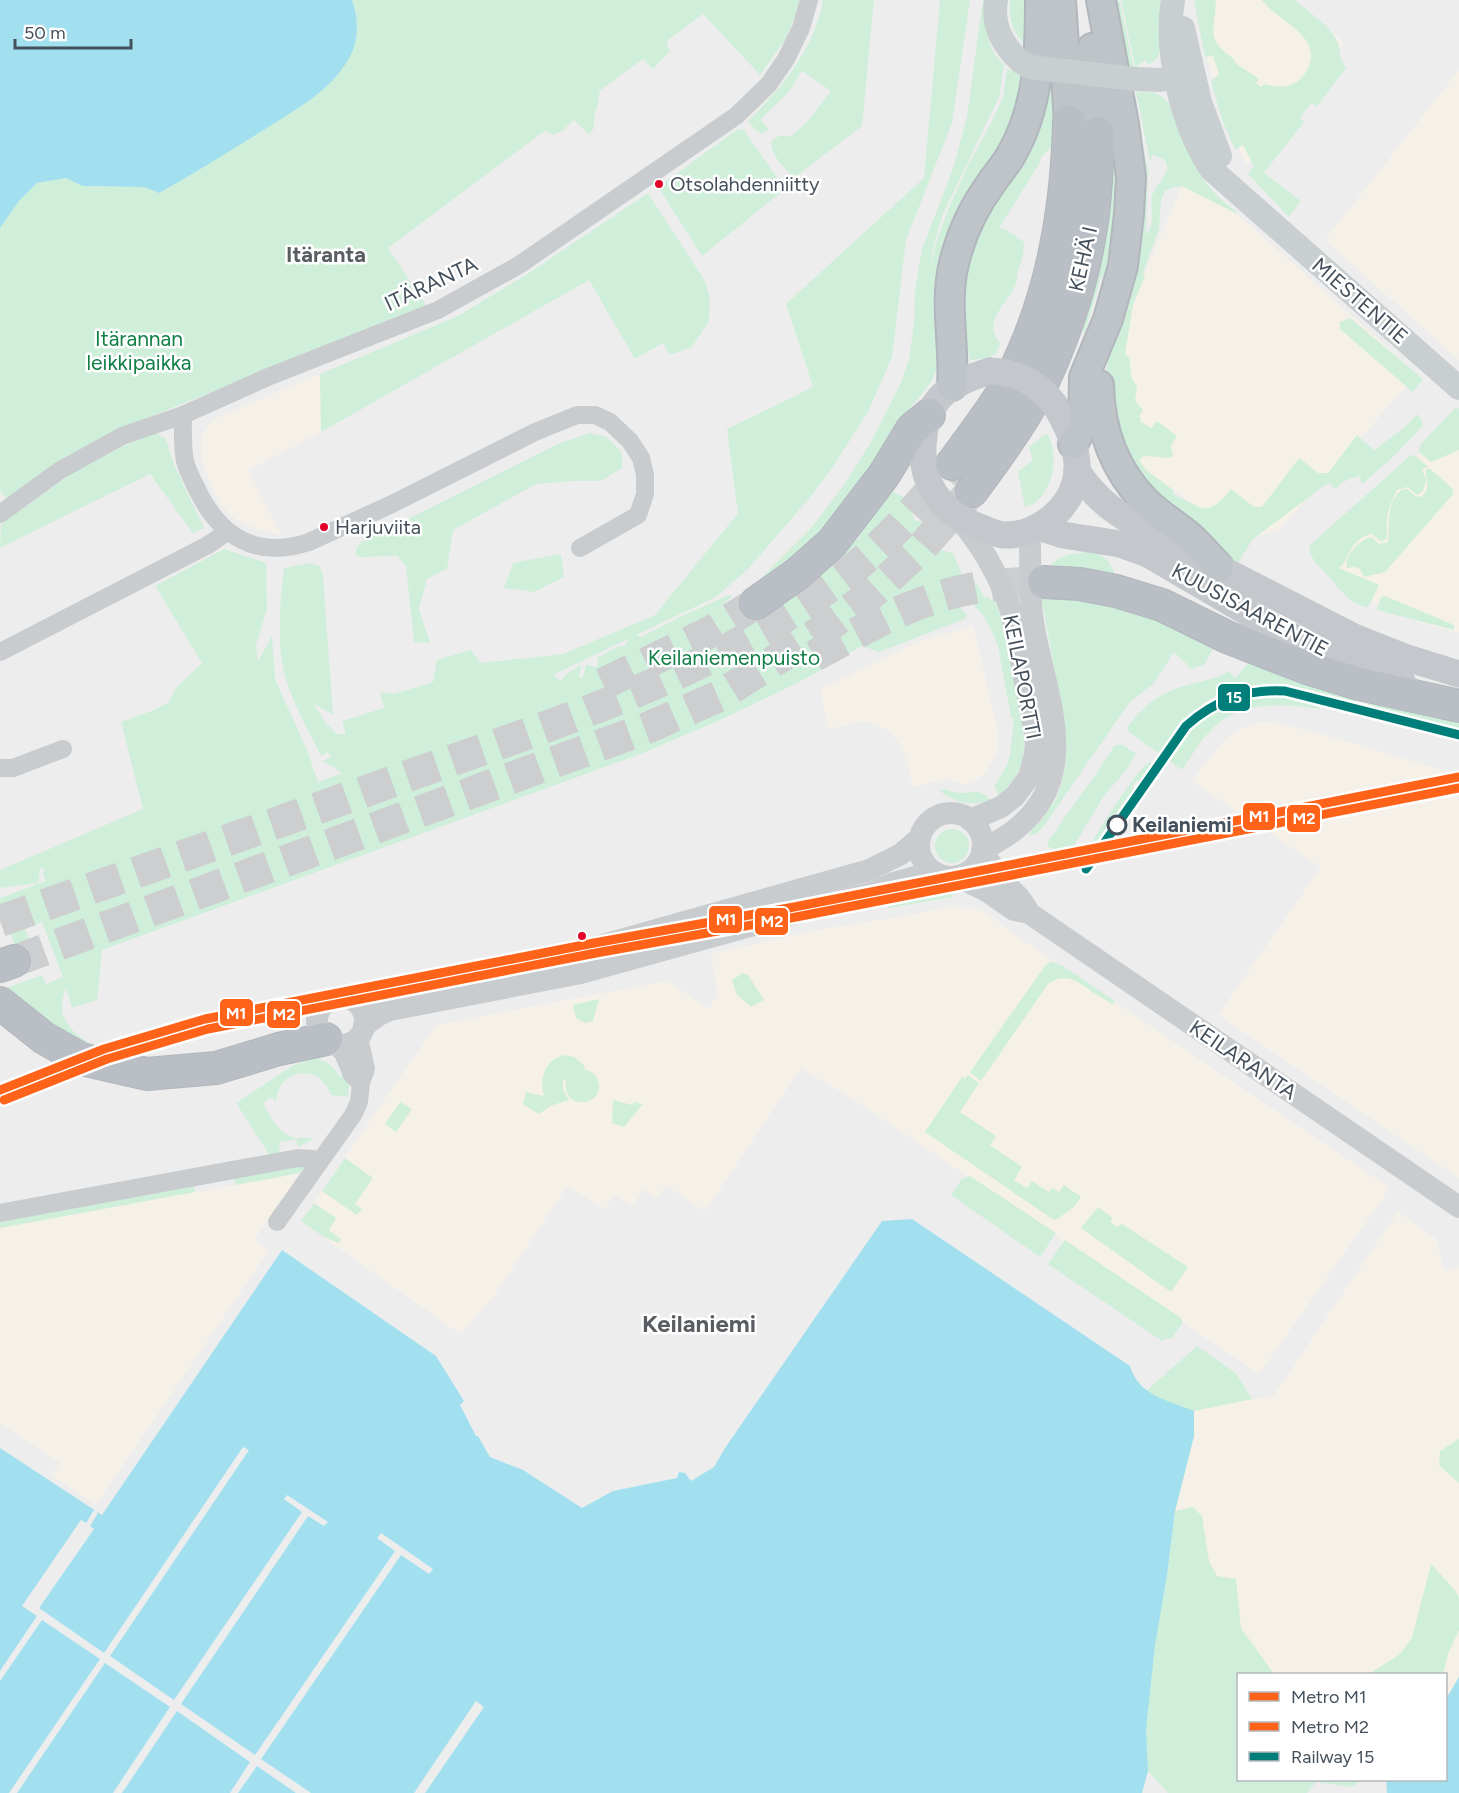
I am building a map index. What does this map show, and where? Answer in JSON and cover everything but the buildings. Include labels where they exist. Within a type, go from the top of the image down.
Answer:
[{"type":"highway","points":[[952,386],[953,359],[949,300],[954,264],[964,232],[976,205],[1011,156],[1029,115],[1036,88],[1040,51],[1040,0]]},
{"type":"highway","name":"KEHÄ I","points":[[952,464],[1011,378],[1052,270],[1068,167],[1069,122],[1061,0]]},
{"type":"highway","name":"KEHÄ I","points":[[964,504],[1036,396],[1061,338],[1077,288],[1090,234],[1098,133],[1087,0]]},
{"type":"highway","points":[[1075,458],[1083,426],[1084,377],[1108,319],[1123,266],[1129,214],[1131,177],[1124,124],[1101,0]]},
{"type":"highway","points":[[1098,341],[1101,414],[1110,450],[1116,462],[1129,483],[1147,503],[1190,537],[1219,567]]},
{"type":"highway","points":[[756,603],[797,574],[832,543],[884,475],[912,429],[929,415]]},
{"type":"highway","points":[[1044,582],[1080,584],[1116,591],[1162,605],[1227,637],[1272,641],[1307,669],[1359,684],[1459,704]]},
{"type":"highway","points":[[0,1003],[44,1038],[81,1059],[147,1074],[216,1068],[279,1049],[329,1041]]},
{"type":"highway","points":[[0,1023],[44,1038]]},
{"type":"main road","points":[[996,0],[994,21],[999,35],[1021,62],[1030,67],[1135,80],[1160,80],[1185,75]]},
{"type":"main road","name":"MIESTENTIE","points":[[1173,0],[1170,33],[1220,158],[1232,178],[1261,214],[1459,388]]},
{"type":"main road","name":"MIESTENTIE","points":[[1179,0],[1185,75]]},
{"type":"main road","points":[[990,371],[1006,372],[1020,376],[1039,388],[1055,405],[1064,419],[1075,458],[1072,490],[1063,505],[1049,520],[1033,529],[1002,535],[964,504],[933,491],[925,472],[922,447],[929,415],[935,402],[952,386],[990,371]]},
{"type":"main road","name":"KUUSISAARENTIE","points":[[1075,458],[1100,501],[1121,516],[1354,637],[1459,675]]},
{"type":"main road","name":"KUUSISAARENTIE","points":[[1033,529],[1120,544],[1148,554],[1244,611],[1272,641]]},
{"type":"street","name":"ITÄRANTA","points":[[0,514],[59,471],[122,436],[183,415],[268,377],[438,310],[519,265],[736,116],[769,84],[786,59],[801,28],[809,0]]},
{"type":"street","points":[[183,415],[185,463],[204,504],[227,532],[265,547],[297,546],[392,504],[535,432],[576,415],[595,415],[610,422],[630,441],[641,458],[645,475],[645,494],[638,515],[579,548]]},
{"type":"street","name":"KEILAPORTTI","points":[[964,504],[974,536],[1004,592],[1011,611],[1036,746],[1029,777],[1015,796],[1001,807],[970,820]]},
{"type":"street","name":"KEILAPORTTI","points":[[982,852],[1017,829],[1037,807],[1050,781],[1056,761],[1055,726],[1033,624],[1029,593],[1033,529]]},
{"type":"street","points":[[0,652],[208,545],[227,532]]},
{"type":"street","points":[[0,768],[13,768],[63,749]]},
{"type":"street","points":[[361,1083],[352,1075],[343,1053],[321,1034],[317,1020],[322,1006],[332,999],[339,997],[353,1000],[574,953],[823,884],[869,870],[890,860],[907,850],[920,838],[929,822],[936,817],[953,813],[970,820],[977,826],[981,835],[982,852],[973,869],[958,877],[941,876],[933,872],[921,857],[920,838]]},
{"type":"street","name":"KEILARANTA","points":[[982,852],[1010,888],[1023,900],[1029,913]]},
{"type":"street","points":[[329,1041],[346,1044],[379,1014],[390,1010],[581,973],[876,891],[901,880],[933,872]]},
{"type":"street","name":"KEILARANTA","points":[[958,877],[985,890],[1014,910],[1029,913],[1459,1207]]},
{"type":"street","points":[[277,1222],[353,1115],[359,1102],[361,1083],[366,1069],[362,1010],[353,1000]]},
{"type":"street","points":[[0,1213],[298,1158],[313,1159],[319,1163]]},
{"type":"shaded area","points":[[1202,0],[1295,0],[1344,43],[1247,165],[1228,126],[1206,54]]},
{"type":"shaded area","points":[[1459,70],[1459,360],[1325,240]]},
{"type":"shaded area","points":[[1182,186],[1237,214],[1417,374],[1277,532],[1241,539],[1146,470],[1126,442],[1118,387],[1131,304]]},
{"type":"shaded area","points":[[320,374],[321,432],[248,470],[281,535],[254,528],[235,519],[221,505],[201,459],[201,438],[208,426],[220,416]]},
{"type":"shaded area","points":[[1459,415],[1459,633],[1421,623],[1370,601],[1332,570],[1394,478]]},
{"type":"shaded area","points":[[973,626],[998,730],[998,750],[985,773],[973,782],[964,784],[946,779],[913,787],[903,748],[890,732],[864,721],[828,729],[821,689],[917,642]]},
{"type":"shaded area","points":[[1259,722],[1277,723],[1318,733],[1459,775],[1459,1178],[1218,1015],[1321,867],[1192,781],[1225,739],[1242,728]]},
{"type":"shaded area","points":[[949,907],[975,908],[989,914],[1005,928],[1390,1188],[1259,1374],[858,1102],[801,1068],[705,1211],[666,1185],[657,1198],[644,1189],[632,1206],[614,1195],[604,1209],[567,1186],[493,1297],[460,1334],[301,1221],[436,1025],[667,981],[708,1009],[718,995],[711,954],[817,930]]},
{"type":"shaded area","points":[[300,1173],[254,1240],[269,1250],[96,1505],[52,1475],[60,1463],[0,1423],[0,1228]]},
{"type":"shaded area","points":[[1398,1212],[1436,1239],[1444,1271],[1459,1267],[1459,1677],[1447,1697],[1447,1673],[1273,1673],[1241,1628],[1175,1511],[1190,1452],[1194,1411],[1274,1395]]},
{"type":"green space","name":"Itärannan leikkipaikka","points":[[352,0],[802,0],[785,40],[760,75],[703,14],[668,40],[667,47],[671,50],[653,69],[643,59],[599,91],[594,128],[589,135],[574,120],[562,131],[553,135],[545,131],[388,248],[427,306],[142,420],[7,499],[0,491],[0,228],[19,201],[37,183],[66,178],[84,186],[144,187],[159,193],[327,86],[354,47],[357,25]]},
{"type":"green space","points":[[823,0],[874,0],[862,126],[795,177],[778,160],[773,150],[772,140],[781,135],[790,137],[807,122],[831,91],[802,71],[788,93],[761,119],[769,130],[762,134],[748,121],[785,81],[805,51],[819,18]]},
{"type":"green space","name":"Keilaniemenpuisto","points":[[940,0],[970,0],[952,123],[906,240],[892,357],[868,412],[811,496],[749,568],[716,597],[636,635],[641,637],[729,595],[732,596],[720,608],[743,596],[812,527],[844,485],[871,442],[900,385],[909,359],[914,324],[915,290],[922,249],[954,166],[967,116],[983,0],[989,0],[987,27],[990,43],[997,58],[1004,65],[999,97],[942,216],[933,249],[928,276],[935,246],[948,210],[1003,97],[1007,69],[1018,73],[1025,45],[1012,24],[1010,0],[1031,0],[1028,82],[1006,142],[958,211],[941,253],[934,288],[938,360],[936,369],[930,384],[906,415],[840,554],[860,537],[859,528],[889,490],[910,500],[914,520],[927,522],[941,550],[953,553],[964,580],[976,583],[985,598],[995,600],[1010,661],[1024,745],[1018,772],[1011,784],[999,795],[994,787],[1007,765],[1014,718],[1011,718],[996,640],[983,616],[969,602],[957,605],[967,614],[962,620],[879,652],[862,646],[805,679],[727,717],[643,753],[102,950],[97,1000],[72,1008],[66,987],[62,1006],[66,1022],[84,1040],[93,1045],[92,1050],[76,1044],[0,990],[42,975],[46,984],[63,977],[42,922],[25,928],[40,968],[25,974],[0,904],[0,898],[46,881],[43,876],[44,868],[40,869],[38,883],[0,888],[0,870],[143,809],[121,722],[169,702],[175,689],[202,663],[155,586],[224,549],[266,563],[267,609],[256,645],[258,661],[272,636],[275,679],[307,750],[318,782],[342,773],[323,761],[331,756],[328,752],[321,756],[297,709],[286,679],[280,639],[284,568],[310,563],[320,566],[323,576],[333,715],[313,703],[325,722],[337,734],[346,734],[342,721],[384,708],[380,692],[394,694],[433,682],[437,660],[471,650],[481,663],[563,654],[655,615],[738,513],[727,429],[813,387],[786,304],[924,178]],"holes":[[[630,638],[624,646],[619,646],[597,658],[598,665],[594,667],[586,664],[583,677],[579,678],[581,665],[568,673],[561,681],[553,675]]]},
{"type":"green space","points":[[1111,0],[1120,2],[1135,67],[1121,0],[1163,0],[1160,51],[1157,58],[1149,65],[1145,60],[1136,67],[1133,92],[1148,171],[1146,235],[1152,220],[1153,193],[1165,174],[1167,166],[1166,162],[1153,155],[1150,161],[1136,92],[1154,93],[1166,100],[1177,117],[1201,175],[1214,193],[1237,212],[1237,214],[1182,186],[1165,191],[1161,201],[1159,229],[1143,273],[1145,276],[1133,305],[1125,354],[1129,357],[1132,379],[1137,386],[1135,401],[1143,410],[1139,416],[1140,421],[1151,428],[1157,421],[1177,436],[1171,446],[1173,455],[1170,458],[1144,456],[1139,460],[1146,470],[1173,490],[1173,494],[1197,506],[1209,508],[1216,505],[1231,489],[1254,507],[1262,507],[1299,458],[1318,473],[1328,473],[1357,435],[1374,450],[1406,426],[1417,414],[1422,421],[1423,426],[1391,459],[1362,484],[1360,476],[1343,482],[1336,490],[1330,483],[1325,485],[1253,539],[1238,563],[1175,517],[1121,459],[1105,378],[1111,343],[1122,317]]},
{"type":"green space","points":[[1194,0],[1215,0],[1213,31],[1216,42],[1235,60],[1234,62],[1259,79],[1256,83],[1261,87],[1264,84],[1285,86],[1295,83],[1303,76],[1310,63],[1311,52],[1307,42],[1299,33],[1262,0],[1295,0],[1324,24],[1337,41],[1346,68],[1316,107],[1311,103],[1300,118],[1304,122],[1264,173],[1301,201],[1289,217],[1248,174],[1254,166],[1243,145],[1235,149],[1222,120],[1211,81],[1219,74],[1213,56],[1205,57]]},
{"type":"green space","points":[[1046,81],[1053,83],[1053,148],[1041,157],[1041,161],[999,228],[1009,231],[1024,242],[1016,284],[998,313],[993,327],[1000,343],[999,349],[990,357],[970,360],[965,336],[963,290],[970,251]]},
{"type":"green space","points":[[738,129],[744,130],[785,189],[702,256],[658,187]]},
{"type":"green space","points":[[1110,134],[1120,179],[1108,278],[1101,277],[1085,332],[1082,333],[1100,264]]},
{"type":"green space","points":[[648,193],[705,281],[710,299],[709,321],[692,347],[670,355],[663,343],[635,359],[589,280],[321,432],[320,374],[458,316],[529,273]]},
{"type":"green space","points":[[1350,318],[1423,379],[1413,392],[1340,329],[1340,322]]},
{"type":"green space","points":[[1456,407],[1459,409],[1459,450],[1431,462],[1419,452],[1420,445]]},
{"type":"green space","points":[[156,433],[166,439],[174,464],[204,528],[193,533],[150,474],[0,548],[1,524],[73,473],[121,447]]},
{"type":"green space","points":[[590,433],[607,437],[622,453],[622,468],[601,481],[536,484],[453,530],[447,569],[427,579],[419,609],[430,643],[414,642],[406,566],[397,556],[361,557],[356,555],[356,548],[362,542],[560,443]]},
{"type":"green space","points":[[1048,434],[1052,443],[1053,454],[1048,487],[1035,503],[1025,507],[1018,472],[1033,460],[1029,447]]},
{"type":"green space","points":[[1411,455],[1416,456],[1428,467],[1422,469],[1426,480],[1423,491],[1417,495],[1407,487],[1397,490],[1388,513],[1387,538],[1381,542],[1372,534],[1358,540],[1339,568],[1379,585],[1367,607],[1355,603],[1317,564],[1311,555],[1310,545]]},
{"type":"green space","points":[[1429,468],[1453,489],[1454,493],[1385,572],[1364,577],[1360,569],[1347,568],[1350,553],[1362,541],[1371,537],[1379,544],[1388,542],[1393,500],[1403,489],[1421,497],[1427,488],[1426,470]]},
{"type":"green space","points":[[1089,552],[1099,554],[1106,559],[1115,575],[1045,572],[1054,562],[1064,556]]},
{"type":"green space","points":[[561,554],[564,577],[534,592],[504,588],[513,563]]},
{"type":"green space","points":[[1041,596],[1111,602],[1220,644],[1213,648],[1205,664],[1192,669],[1174,652],[1155,682],[1129,703],[1046,823],[1036,834],[1030,835],[1028,834],[1044,817],[1057,796],[1066,752],[1066,733]]},
{"type":"green space","points":[[1385,596],[1454,625],[1454,630],[1377,610],[1381,597]]},
{"type":"green space","points":[[1252,659],[1459,718],[1459,732],[1367,708],[1368,702],[1354,698],[1352,704],[1324,698],[1325,694],[1288,686],[1270,685],[1236,689],[1219,695],[1203,704],[1188,717],[1191,719],[1223,699],[1254,690],[1303,693],[1322,698],[1319,709],[1281,705],[1255,707],[1231,715],[1209,732],[1182,770],[1129,732],[1127,728],[1133,720],[1153,700],[1169,691],[1214,678],[1229,671],[1235,678]]},
{"type":"green space","points":[[1115,745],[1123,745],[1136,754],[1127,769],[1103,797],[1066,859],[1048,846],[1048,841],[1090,782],[1093,782],[1091,781]]},
{"type":"green space","points":[[1150,762],[1152,764],[1140,782],[1137,780],[1132,786],[1135,789],[1081,869],[1077,866],[1112,810],[1135,778]]},
{"type":"green space","points":[[939,790],[958,793],[979,792],[990,800],[977,803],[956,801]]},
{"type":"green space","points":[[952,829],[964,834],[969,846],[964,858],[952,863],[940,858],[935,846],[940,834]]},
{"type":"green space","points":[[914,885],[951,892],[952,897],[889,908],[892,895]]},
{"type":"green space","points":[[1051,961],[1063,966],[1115,1001],[1113,1005],[1071,979],[1054,980],[1048,984],[981,1081],[970,1072],[1045,966]]},
{"type":"green space","points":[[743,973],[748,975],[764,1000],[751,1007],[737,995],[732,980]]},
{"type":"green space","points":[[599,999],[593,1021],[585,1023],[576,1018],[573,1005]]},
{"type":"green space","points":[[565,1055],[574,1057],[585,1066],[584,1069],[596,1076],[599,1090],[596,1096],[590,1101],[576,1101],[570,1097],[566,1090],[566,1080],[563,1080],[563,1090],[569,1100],[550,1106],[539,1114],[523,1104],[526,1092],[544,1096],[542,1083],[545,1070],[558,1057]]},
{"type":"green space","points":[[316,1058],[330,1065],[339,1076],[346,1074],[349,1087],[348,1097],[331,1095],[326,1084],[318,1077],[300,1073],[291,1076],[278,1091],[276,1102],[273,1098],[269,1098],[263,1104],[276,1125],[285,1134],[297,1138],[312,1138],[298,1147],[296,1139],[279,1142],[280,1156],[270,1156],[236,1103],[294,1065]]},
{"type":"green space","points":[[968,1075],[979,1083],[960,1112],[996,1136],[990,1145],[1022,1167],[1014,1180],[1027,1188],[1032,1181],[1049,1192],[1052,1188],[1059,1192],[1064,1185],[1081,1197],[1074,1207],[1054,1220],[925,1132],[962,1077],[965,1079]]},
{"type":"green space","points":[[613,1100],[632,1105],[634,1102],[643,1104],[624,1127],[612,1123]]},
{"type":"green space","points":[[400,1102],[412,1109],[396,1132],[385,1124]]},
{"type":"green space","points":[[345,1158],[373,1178],[355,1204],[362,1209],[357,1215],[322,1191]]},
{"type":"green space","points":[[309,1162],[300,1173],[236,1185],[233,1174]]},
{"type":"green space","points":[[970,1176],[1056,1233],[1040,1257],[951,1195],[962,1179]]},
{"type":"green space","points":[[194,1185],[195,1192],[0,1228],[0,1219]]},
{"type":"green space","points":[[314,1203],[336,1218],[329,1230],[341,1239],[338,1243],[324,1237],[301,1221]]},
{"type":"green space","points":[[1098,1207],[1113,1218],[1110,1222],[1117,1227],[1122,1224],[1188,1267],[1171,1292],[1081,1228]]},
{"type":"green space","points":[[1065,1240],[1181,1318],[1183,1323],[1171,1339],[1162,1341],[1048,1264]]},
{"type":"green space","points":[[1197,1346],[1236,1373],[1252,1399],[1194,1411],[1194,1436],[1175,1511],[1193,1507],[1202,1516],[1209,1561],[1217,1576],[1236,1579],[1241,1628],[1273,1673],[1237,1673],[1237,1781],[1361,1781],[1352,1787],[1316,1782],[1307,1793],[1168,1793],[1148,1771],[1142,1793],[1113,1793],[1146,1391]]},
{"type":"green space","points":[[1459,1439],[1459,1483],[1439,1465],[1440,1451]]},
{"type":"green space","points":[[1431,1564],[1455,1590],[1459,1598],[1459,1630],[1448,1654],[1443,1673],[1371,1673],[1400,1654],[1412,1638]]},
{"type":"water","points":[[0,0],[352,0],[357,27],[352,53],[335,78],[318,94],[299,108],[159,193],[144,187],[83,186],[66,178],[37,183],[19,201],[0,228]]},
{"type":"water","points":[[912,1219],[1130,1366],[1134,1376],[1147,1391],[1194,1411],[1194,1436],[1175,1511],[1155,1645],[1146,1729],[1148,1771],[1142,1793],[0,1793],[0,1448],[102,1515],[282,1250],[436,1356],[464,1401],[460,1405],[490,1457],[523,1470],[582,1508],[613,1491],[677,1478],[679,1472],[685,1473],[691,1481],[714,1467],[882,1221]]},
{"type":"water","points":[[1459,1677],[1459,1793],[1387,1793],[1386,1781],[1447,1781],[1447,1697]]},
{"type":"pier","points":[[243,1447],[249,1450],[110,1656],[174,1700],[302,1512],[284,1499],[287,1495],[328,1522],[324,1526],[308,1516],[181,1704],[255,1755],[395,1551],[377,1538],[381,1533],[433,1569],[429,1574],[401,1555],[261,1759],[311,1793],[296,1793],[257,1766],[238,1793],[230,1793],[250,1762],[177,1711],[122,1793],[113,1793],[170,1707],[105,1663],[17,1793],[9,1793],[100,1659],[42,1620],[0,1681],[0,1671],[37,1616],[22,1606],[81,1520],[86,1523],[94,1510],[98,1513],[90,1526],[94,1529],[39,1608],[104,1653]]},
{"type":"pier","points":[[476,1701],[484,1707],[425,1793],[414,1793]]},
{"type":"tunnel","points":[[0,921],[574,717],[692,667],[748,638],[803,605],[854,568],[905,520],[950,467]]},
{"type":"tunnel","points":[[14,961],[647,728],[719,696],[826,628],[875,591],[923,546],[972,491]]},
{"type":"tunnel","points":[[814,656],[889,616],[929,600],[979,587],[1044,582]]},
{"type":"tunnel","points":[[603,684],[710,632],[756,603]]},
{"type":"metro line","name":"M1","points":[[0,1090],[104,1049],[205,1019],[1459,777]]},
{"type":"metro line","name":"M2","points":[[4,1100],[107,1059],[208,1029],[1459,788]]},
{"type":"rail line","name":"15","points":[[1086,869],[1186,726],[1208,709],[1232,698],[1257,692],[1285,691],[1459,735]]},
{"type":"place","name":"Otsolahdenniitty","points":[[659,184]]},
{"type":"place","name":"Harjuviita","points":[[324,527]]},
{"type":"place","name":"Keilaniemi","points":[[1117,825]]},
{"type":"district","name":"Itäranta","points":[[326,254]]},
{"type":"district","name":"Keilaniemi","points":[[699,1324]]}]
